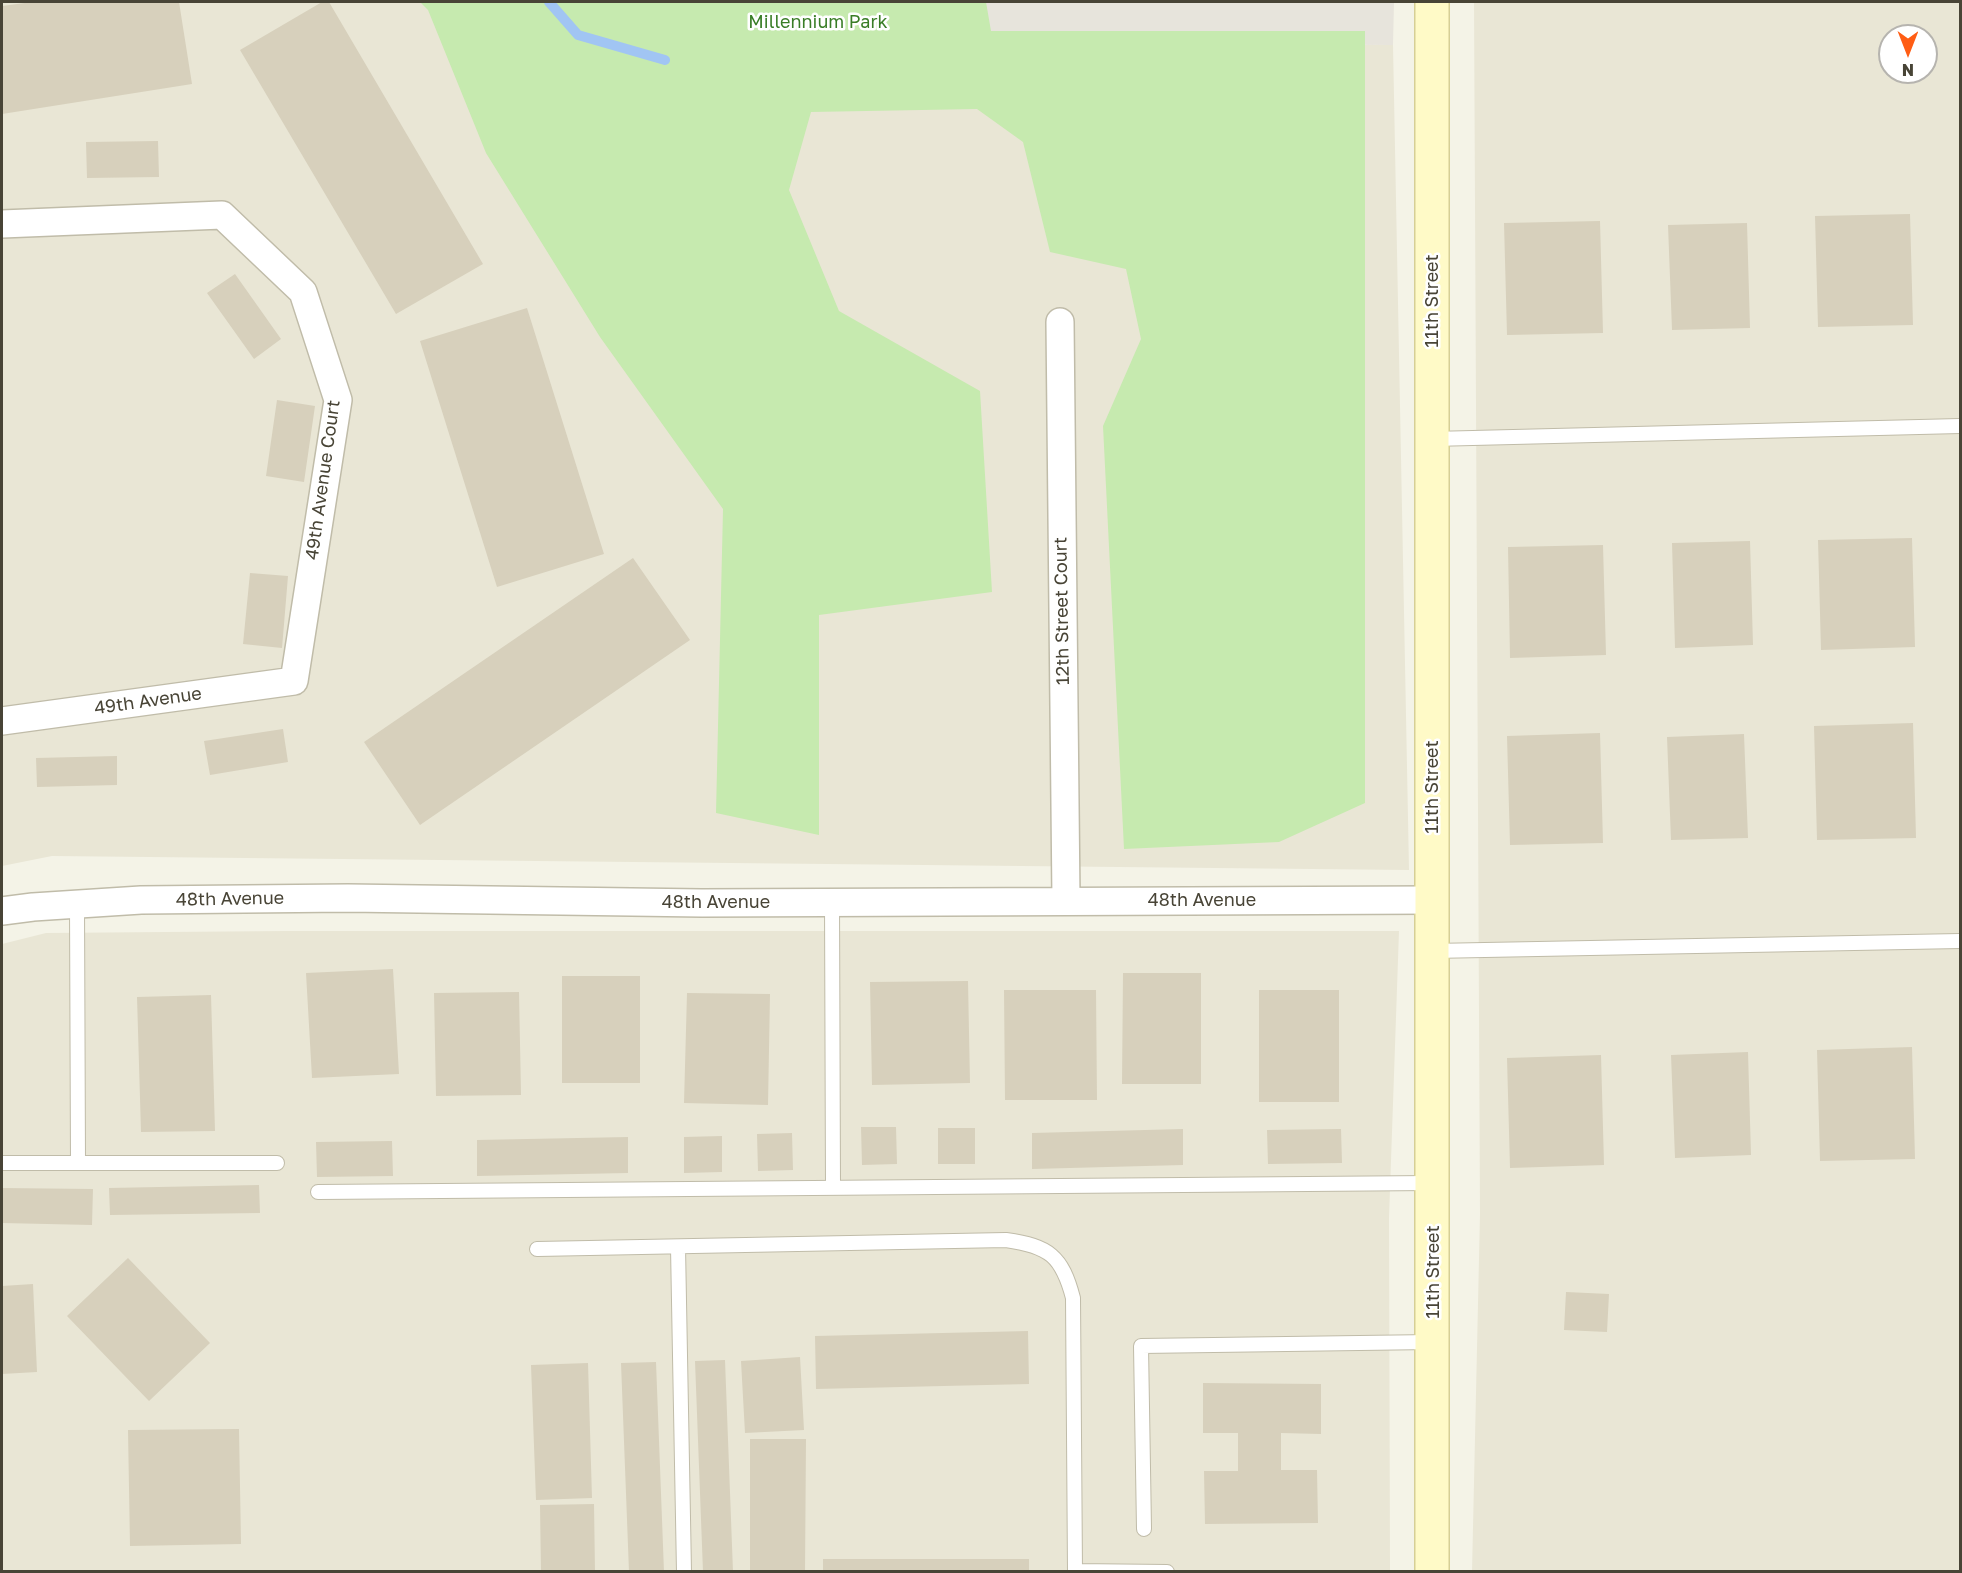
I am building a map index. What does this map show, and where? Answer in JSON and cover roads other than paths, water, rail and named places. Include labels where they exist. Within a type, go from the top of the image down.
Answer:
[{"type":"street","name":"11th Street","points":[[1432,2],[1432,1572]]},
{"type":"street","name":"49th Avenue Court","points":[[2,224],[222,215],[303,292],[338,400],[294,681]]},
{"type":"street","name":"12th Street Court","points":[[1060,322],[1066,900]]},
{"type":"street","name":"49th Avenue","points":[[2,721],[294,681]]},
{"type":"street","name":"48th Avenue","points":[[2,911],[141,900],[348,898],[702,903],[1432,900]]},
{"type":"lane","points":[[1432,439],[1960,426]]},
{"type":"lane","points":[[832,901],[833,1186]]},
{"type":"lane","points":[[77,905],[78,1162]]},
{"type":"lane","points":[[1432,951],[1960,941]]},
{"type":"lane","points":[[2,1163],[277,1162]]},
{"type":"lane","points":[[318,1192],[833,1186],[1433,1183]]},
{"type":"lane","points":[[537,1249],[1006,1240],[1035,1244],[1056,1259],[1068,1278],[1073,1298],[1075,1571],[1167,1572]]},
{"type":"lane","points":[[678,1247],[684,1572]]},
{"type":"lane","points":[[1144,1529],[1141,1346],[1432,1341]]},
{"type":"waterway","points":[[549,2],[578,35],[665,60]]},
{"type":"park label","name":"Millennium Park","points":[[818,22]]}]
